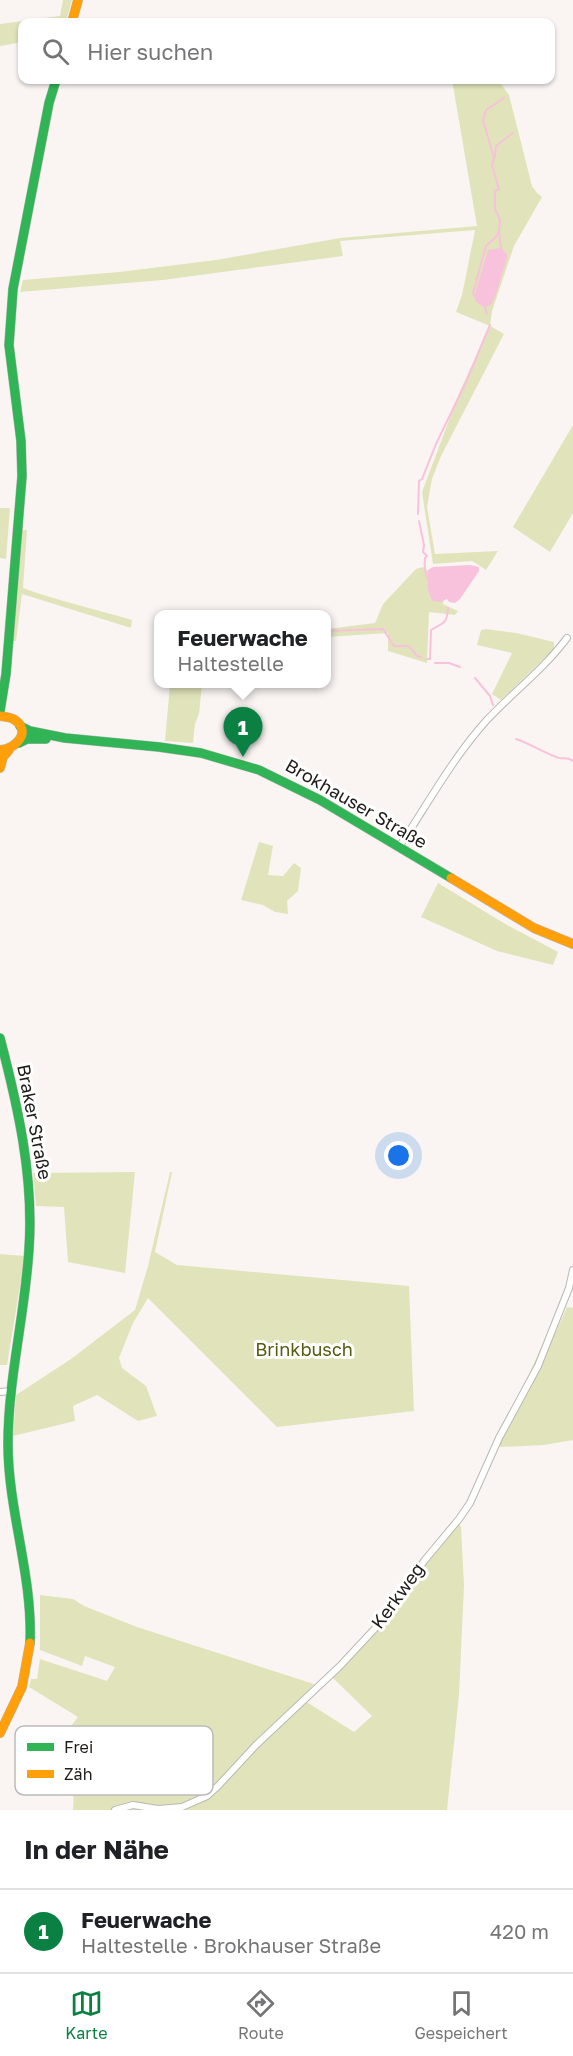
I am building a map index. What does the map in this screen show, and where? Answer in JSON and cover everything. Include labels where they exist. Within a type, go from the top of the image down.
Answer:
[{"type":"street","points":[[73,18],[78,0]]},
{"type":"street","points":[[0,711],[6,674],[22,476],[21,441],[10,363],[10,316],[13,289],[49,103],[55,84]]},
{"type":"street","points":[[399,847],[463,749],[486,721],[557,652],[567,638]]},
{"type":"street","points":[[0,768],[4,750],[19,743],[21,738],[20,726],[8,709],[6,674]]},
{"type":"street","points":[[0,716],[13,718]]},
{"type":"street","name":"Brokhauser Straße","points":[[20,726],[28,731],[70,739],[195,752],[271,773],[302,789],[521,921],[573,944]]},
{"type":"street","name":"Brokhauser Straße","points":[[19,743],[27,739],[70,739]]},
{"type":"street","name":"Braker Straße","points":[[0,1038],[23,1135],[31,1198],[28,1264],[5,1391],[10,1489],[27,1582],[31,1631],[24,1679],[16,1703],[0,1733]]},
{"type":"street","name":"Kerkweg","points":[[213,1791],[256,1745],[340,1666],[394,1608],[424,1561],[459,1519],[470,1503],[499,1438],[538,1366],[569,1288],[573,1270]]},
{"type":"street","name":"Kerkweg","points":[[115,1810],[133,1805],[158,1809],[182,1807],[208,1795]]},
{"type":"green space","points":[[63,0],[72,0],[67,18],[45,18],[60,16]]},
{"type":"green space","points":[[18,22],[18,43],[0,46],[0,24]]},
{"type":"green space","points":[[453,84],[501,84],[509,95],[532,186],[542,197],[514,246],[492,311],[490,326],[456,312],[462,295],[475,230],[340,241],[343,256],[163,280],[20,292],[23,280],[119,272],[216,260],[340,238],[477,226]]},
{"type":"green space","points":[[490,326],[504,334],[441,456],[432,479],[427,507],[435,554],[498,551],[486,570],[472,561],[433,564],[422,492],[460,391]]},
{"type":"green space","points":[[573,425],[573,513],[550,552],[513,527]]},
{"type":"green space","points":[[0,508],[10,508],[6,559],[0,558]]},
{"type":"green space","points":[[22,530],[27,530],[23,588],[132,620],[131,628],[22,594],[16,641],[12,641]]},
{"type":"green space","points":[[423,567],[432,574],[445,595],[443,604],[458,611],[455,615],[429,612],[427,663],[388,651],[388,633],[331,637],[331,628],[375,623],[383,604],[416,569]]},
{"type":"green space","points":[[481,630],[554,642],[554,649],[501,700],[492,694],[512,653],[477,645]]},
{"type":"green space","points":[[170,688],[202,688],[193,743],[165,741]]},
{"type":"green space","points":[[259,842],[273,846],[268,875],[283,876],[294,863],[301,868],[298,891],[287,901],[288,914],[241,900]]},
{"type":"green space","points":[[438,883],[507,925],[558,952],[553,965],[497,951],[421,917]]},
{"type":"green space","points":[[135,1172],[125,1273],[68,1262],[64,1207],[36,1206],[33,1173]]},
{"type":"green space","name":"Brinkbusch","points":[[170,1172],[172,1172],[155,1252],[177,1265],[409,1286],[414,1411],[277,1427],[148,1298],[133,1323],[119,1358],[122,1368],[146,1386],[157,1416],[138,1421],[97,1395],[73,1406],[75,1421],[13,1436],[16,1395],[71,1359],[135,1310]]},
{"type":"green space","points":[[0,1254],[25,1256],[7,1365],[0,1365]]},
{"type":"green space","points":[[567,1307],[573,1308],[573,1440],[544,1445],[501,1447],[496,1445],[549,1331],[555,1334]]},
{"type":"green space","points":[[459,1523],[464,1585],[459,1695],[447,1810],[73,1810],[73,1795],[213,1795],[213,1726],[71,1726],[78,1717],[29,1687],[31,1679],[37,1679],[40,1659],[107,1681],[115,1667],[85,1656],[82,1666],[40,1650],[40,1595],[73,1599],[84,1606],[137,1627],[314,1684],[302,1699],[354,1732],[372,1716],[332,1677],[391,1618],[393,1596],[440,1537],[445,1539]]},
{"type":"shaded area","points":[[501,248],[507,254],[507,258],[496,294],[491,305],[485,307],[474,297],[488,250]]},
{"type":"shaded area","points":[[470,565],[479,567],[479,571],[460,599],[455,603],[447,599],[440,602],[433,601],[428,589],[428,570],[433,567]]},
{"type":"waterway","points":[[487,314],[485,307],[477,301],[473,293],[486,246],[496,237],[500,220],[495,209],[495,191],[499,189],[492,165],[494,158],[483,120],[486,110],[504,98]]},
{"type":"waterway","points":[[495,157],[496,146],[513,133]]},
{"type":"waterway","points":[[499,231],[501,248]]},
{"type":"waterway","points":[[418,514],[419,481],[422,479],[490,325]]},
{"type":"waterway","points":[[419,521],[424,545],[423,552],[427,556],[425,567],[429,581]]},
{"type":"waterway","points":[[427,659],[430,659],[431,630],[444,622],[448,608]]},
{"type":"waterway","points":[[331,631],[383,629],[394,646],[409,646],[417,656],[421,657]]},
{"type":"waterway","points":[[435,663],[449,663],[460,667]]},
{"type":"waterway","points":[[475,678],[490,696],[493,705]]},
{"type":"waterway","points":[[516,739],[559,758],[573,761]]},
{"type":"traffic: fast","points":[[0,711],[6,674],[22,476],[21,441],[9,345],[13,289],[49,103],[55,84]]},
{"type":"traffic: fast","points":[[20,726],[30,731],[65,738],[201,753],[259,770],[320,800],[451,878]]},
{"type":"traffic: fast","points":[[19,743],[27,739],[46,739]]},
{"type":"traffic: fast","points":[[0,1038],[23,1142],[29,1195],[27,1274],[11,1395],[8,1444],[12,1494],[28,1593],[30,1643]]},
{"type":"traffic: slow","points":[[73,18],[78,0]]},
{"type":"traffic: slow","points":[[0,716],[13,719],[22,730],[22,735],[16,743],[0,750]]},
{"type":"traffic: slow","points":[[0,768],[3,757],[9,750]]},
{"type":"traffic: slow","points":[[451,878],[534,928],[573,944]]},
{"type":"traffic: slow","points":[[0,1733],[22,1687],[30,1643]]},
{"type":"place","name":"Feuerwache","points":[[243,757]]}]
